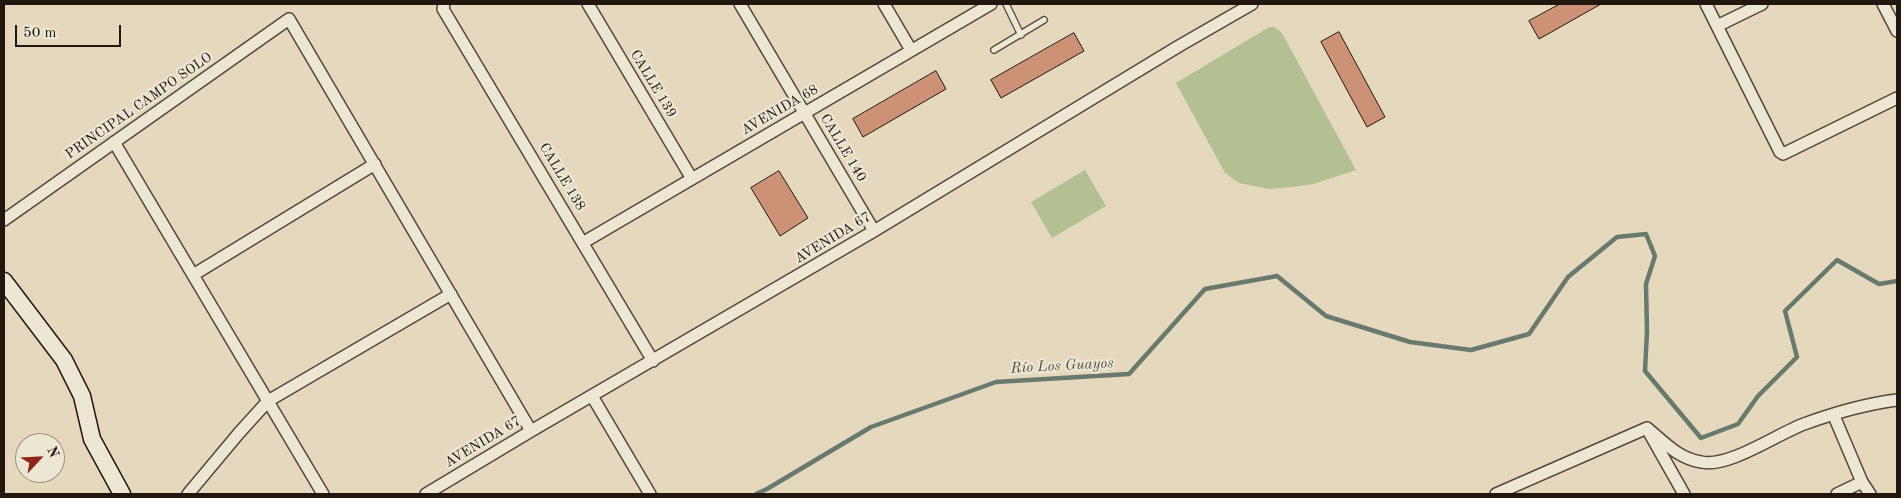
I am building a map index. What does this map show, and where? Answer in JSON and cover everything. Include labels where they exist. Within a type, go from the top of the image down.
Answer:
[{"type":"street","name":"CALLE 139","points":[[588,4],[692,179]]},
{"type":"street","name":"CALLE 140","points":[[740,4],[874,231]]},
{"type":"street","points":[[884,4],[911,50]]},
{"type":"street","name":"AVENIDA 68","points":[[584,242],[990,4]]},
{"type":"street","name":"AVENIDA 67","points":[[426,494],[874,231],[1252,4]]},
{"type":"street","points":[[1706,4],[1780,152],[1783,154],[1897,98]]},
{"type":"street","points":[[1717,26],[1762,4]]},
{"type":"street","points":[[1883,4],[1897,31]]},
{"type":"street","name":"CALLE 138","points":[[444,6],[653,361]]},
{"type":"street","name":"PRINCIPAL CAMPO SOLO","points":[[4,220],[287,19],[291,20],[376,164]]},
{"type":"street","points":[[114,142],[323,494]]},
{"type":"street","points":[[193,275],[376,164],[531,431]]},
{"type":"street","points":[[4,281],[64,360],[82,396],[92,439],[122,494]]},
{"type":"street","points":[[188,494],[268,401],[451,294]]},
{"type":"street","points":[[592,396],[650,494]]},
{"type":"street","points":[[1647,428],[1681,457],[1703,463],[1732,458],[1804,424],[1880,402],[1897,400]]},
{"type":"street","points":[[1834,416],[1862,482],[1870,494]]},
{"type":"street","points":[[1496,494],[1647,428]]},
{"type":"street","points":[[1647,428],[1684,494]]},
{"type":"street","points":[[1837,494],[1862,482]]},
{"type":"lane","points":[[1006,4],[1021,35]]},
{"type":"lane","points":[[994,50],[1044,20]]},
{"type":"green space","points":[[1269,27],[1274,27],[1282,33],[1356,170],[1313,184],[1269,189],[1239,183],[1225,173],[1176,83]]},
{"type":"green space","points":[[1085,170],[1106,206],[1052,238],[1031,202]]},
{"type":"building","points":[[1560,4],[1601,4],[1539,39],[1529,21]]},
{"type":"building","points":[[1339,32],[1385,117],[1367,127],[1321,42]]},
{"type":"building","points":[[1074,33],[1084,51],[1001,98],[991,80]]},
{"type":"building","points":[[936,71],[946,89],[863,137],[853,119]]},
{"type":"building","points":[[779,171],[808,218],[780,236],[751,188]]},
{"type":"waterway","name":"Río Los Guayos","points":[[756,494],[871,427],[996,382],[1129,374],[1205,289],[1277,276],[1326,316],[1410,342],[1471,350],[1529,334],[1568,277],[1617,237],[1646,234],[1655,256],[1646,284],[1647,331],[1645,371],[1701,438],[1738,424],[1758,396],[1797,357],[1785,311],[1837,260],[1879,284],[1897,281]]}]
